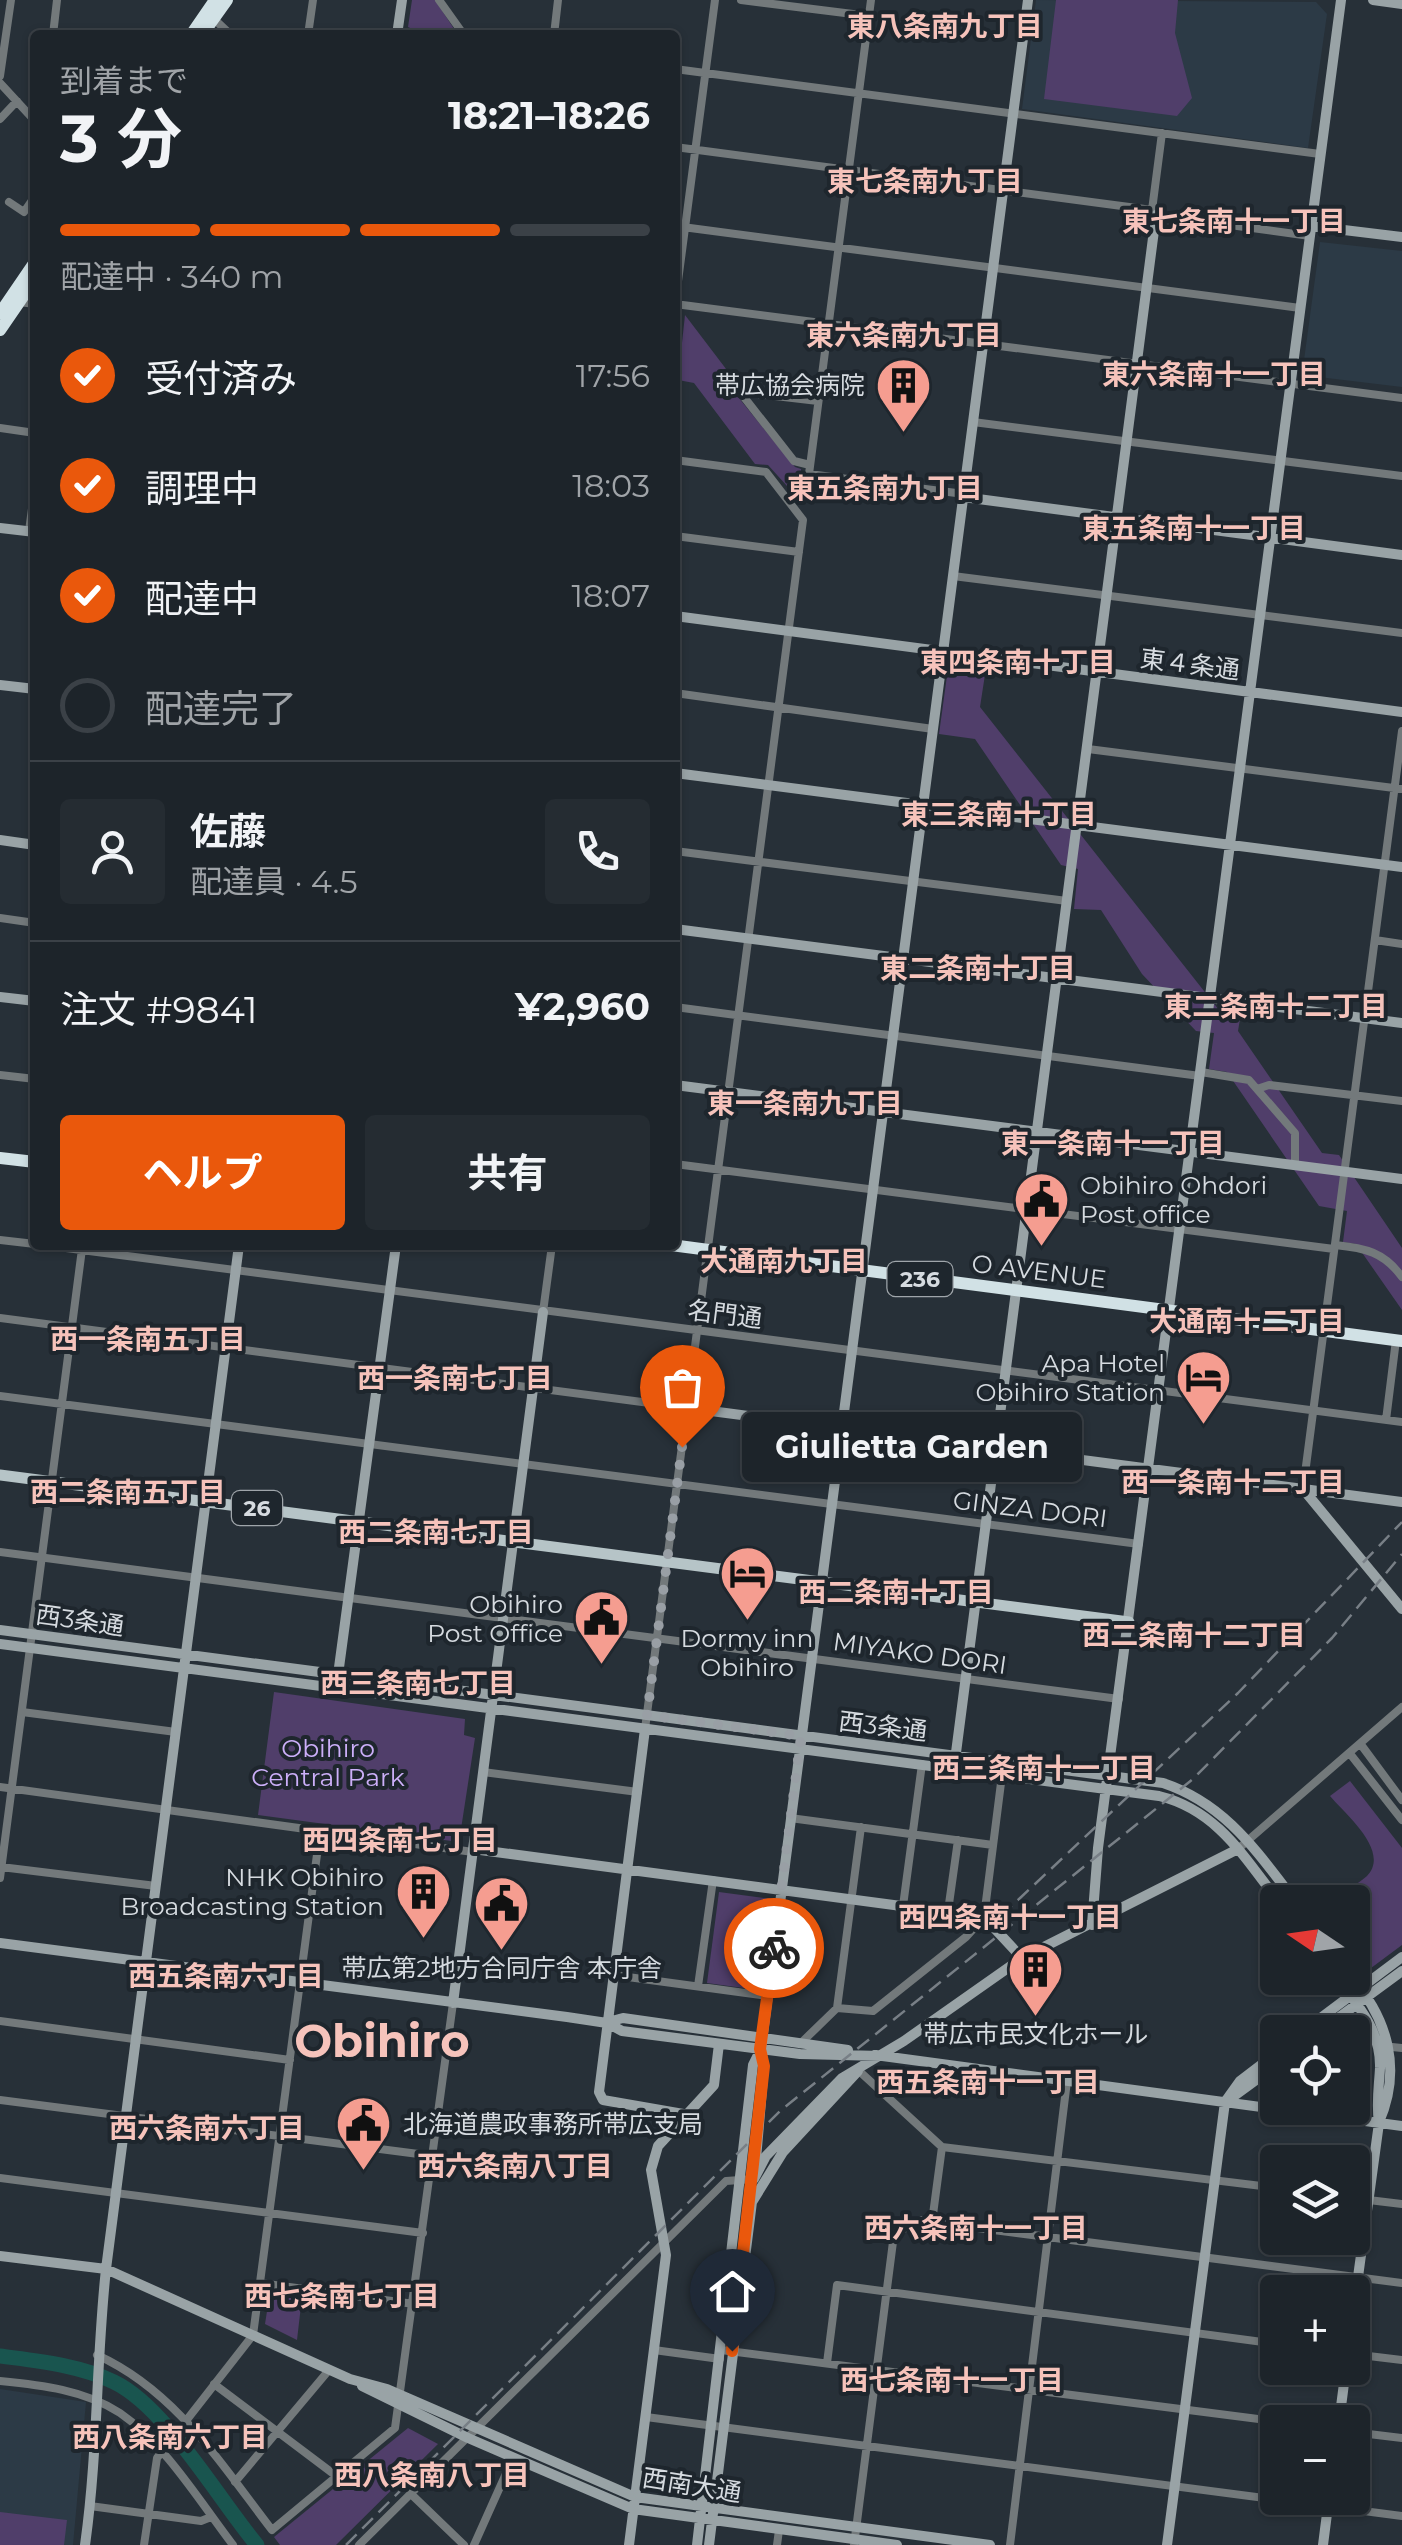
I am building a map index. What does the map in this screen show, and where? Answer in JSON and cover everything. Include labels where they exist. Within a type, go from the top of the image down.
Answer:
[{"type":"highway","points":[[194,30],[215,0]]},
{"type":"highway","points":[[206,30],[226,0]]},
{"type":"highway","points":[[0,314],[30,269]]},
{"type":"highway","points":[[0,330],[10,297]]},
{"type":"highway","points":[[0,1158],[30,1161]]},
{"type":"highway","name":"O AVENUE","points":[[680,1246],[1399,1340]]},
{"type":"main road","name":"26","points":[[0,1475],[1129,1622]]},
{"type":"street","points":[[11,0],[0,79],[30,116]]},
{"type":"street","points":[[53,30],[57,0]]},
{"type":"street","points":[[309,30],[312,0]]},
{"type":"street","points":[[398,30],[402,0]]},
{"type":"street","points":[[440,0],[461,30]]},
{"type":"street","points":[[555,30],[558,0]]},
{"type":"street","points":[[715,0],[695,150],[680,226],[1300,308]]},
{"type":"street","points":[[741,0],[869,16]]},
{"type":"street","points":[[788,496],[809,470],[871,0]]},
{"type":"street","points":[[709,2545],[707,2508],[749,2181],[753,2065],[761,2043],[768,1996],[1028,0]]},
{"type":"street","points":[[1092,1926],[1341,0]]},
{"type":"street","points":[[1373,0],[1402,4]]},
{"type":"street","points":[[214,18],[227,30]]},
{"type":"street","points":[[680,70],[1320,154]]},
{"type":"street","points":[[0,119],[17,101]]},
{"type":"street","points":[[954,1768],[1147,288],[1162,133]]},
{"type":"street","points":[[680,148],[1154,212],[1310,231],[1402,237]]},
{"type":"street","points":[[10,202],[24,212],[30,203]]},
{"type":"street","points":[[680,305],[1402,398]]},
{"type":"street","points":[[818,401],[740,392],[794,461],[809,470],[1117,518],[1402,555]]},
{"type":"street","points":[[973,422],[1402,476]]},
{"type":"street","points":[[0,428],[30,433]]},
{"type":"street","points":[[680,461],[766,472],[803,520],[600,2097],[689,2115]]},
{"type":"street","points":[[0,528],[30,532]]},
{"type":"street","points":[[680,537],[799,552]]},
{"type":"street","points":[[953,576],[1402,633]]},
{"type":"street","name":"東４条通","points":[[680,617],[1402,712]]},
{"type":"street","points":[[0,685],[30,688]]},
{"type":"street","points":[[680,694],[933,728]]},
{"type":"street","points":[[1402,731],[1398,789],[1303,1488],[1402,1609]]},
{"type":"street","points":[[1088,749],[1398,789]]},
{"type":"street","points":[[680,774],[1402,867]]},
{"type":"street","points":[[0,840],[30,843]]},
{"type":"street","points":[[680,852],[1066,901]]},
{"type":"street","points":[[0,918],[30,922]]},
{"type":"street","points":[[680,930],[1402,1024]]},
{"type":"street","points":[[1375,940],[1402,944]]},
{"type":"street","points":[[0,997],[30,1001]]},
{"type":"street","points":[[680,1007],[1249,1080],[1295,1132],[1296,1166]]},
{"type":"street","points":[[0,1074],[30,1079]]},
{"type":"street","points":[[1258,1089],[1269,1084],[1402,1101]]},
{"type":"street","points":[[680,1086],[1402,1180]]},
{"type":"street","points":[[680,1165],[1376,1252],[1398,1265],[1402,1277]]},
{"type":"street","points":[[0,1240],[30,1243]]},
{"type":"street","points":[[0,1878],[82,1250]]},
{"type":"street","name":"名門通","points":[[95,1250],[389,1292],[1402,1422]]},
{"type":"street","points":[[85,2545],[106,2269],[238,1250]]},
{"type":"street","points":[[336,1688],[395,1250]]},
{"type":"street","points":[[97,2360],[144,2380],[236,2482],[272,2530],[395,2428],[402,2402],[551,1250]]},
{"type":"street","points":[[0,1318],[1402,1502]]},
{"type":"street","points":[[1386,1420],[1399,1340]]},
{"type":"street","name":"GINZA DORI","points":[[0,1396],[1139,1544]]},
{"type":"street","name":"MIYAKO DORI","points":[[0,1552],[1119,1699]]},
{"type":"street","name":"西3条通","points":[[0,1630],[647,1715],[922,1764],[1186,1802],[1214,1821],[1266,1885]]},
{"type":"street","name":"西3条通","points":[[0,1644],[645,1729],[956,1755],[1163,1783],[1196,1794],[1248,1840],[1283,1885]]},
{"type":"street","points":[[725,2353],[752,2202],[749,2181],[762,2153],[842,2078],[881,2056],[1022,1958],[1238,1849],[1351,1756],[1402,1707]]},
{"type":"street","points":[[22,1712],[176,1732]]},
{"type":"street","points":[[1362,1746],[1402,1800]]},
{"type":"street","points":[[1351,1756],[1402,1820]]},
{"type":"street","points":[[904,1906],[922,1764]]},
{"type":"street","points":[[483,1772],[638,1792]]},
{"type":"street","points":[[837,2008],[865,2012],[884,2004],[966,1938],[984,1917],[1002,1775]]},
{"type":"street","points":[[0,1787],[165,1812],[984,1917],[1022,1958]]},
{"type":"street","points":[[790,1818],[993,1845]]},
{"type":"street","points":[[802,2042],[837,2008],[861,1827]]},
{"type":"street","points":[[144,2545],[162,2449],[253,2335],[320,1832]]},
{"type":"street","points":[[948,1911],[958,1840]]},
{"type":"street","points":[[2,1867],[156,1886]]},
{"type":"street","points":[[698,1986],[713,1880]]},
{"type":"street","points":[[0,1943],[607,2023],[622,2031],[720,2044],[802,2042],[881,2056]]},
{"type":"street","points":[[1370,1986],[1402,1957]]},
{"type":"street","points":[[1370,1988],[1402,1971]]},
{"type":"street","points":[[613,1975],[768,1996]]},
{"type":"street","points":[[1350,1995],[1379,2050],[1379,2123],[1370,2186]]},
{"type":"street","points":[[1328,2015],[1358,1995]]},
{"type":"street","points":[[1366,1995],[1397,2047],[1387,2106],[1379,2123]]},
{"type":"street","points":[[1337,2015],[1353,1999]]},
{"type":"street","points":[[607,2023],[623,2018],[761,2043],[1402,2126]]},
{"type":"street","points":[[0,2022],[290,2060]]},
{"type":"street","points":[[761,2043],[762,2153]]},
{"type":"street","points":[[629,2545],[667,2240],[651,2170],[658,2146],[714,2085],[720,2044]]},
{"type":"street","points":[[1167,2545],[1225,2102],[1240,2082],[1260,2066]]},
{"type":"street","points":[[858,2070],[942,2146],[1260,2186]]},
{"type":"street","points":[[752,2202],[784,2152],[858,2070]]},
{"type":"street","points":[[1225,2102],[1260,2077]]},
{"type":"street","points":[[1010,2545],[1067,2082]]},
{"type":"street","points":[[0,2100],[434,2156]]},
{"type":"street","points":[[932,2222],[942,2146]]},
{"type":"street","points":[[0,2178],[423,2233]]},
{"type":"street","points":[[359,2545],[726,2181],[749,2181]]},
{"type":"street","points":[[1370,2200],[1402,2204]]},
{"type":"street","points":[[856,2537],[894,2234],[922,2220],[1335,2275]]},
{"type":"street","name":"西南大通","points":[[0,2256],[106,2269],[402,2402],[477,2429],[634,2503],[707,2508],[896,2545]]},
{"type":"street","points":[[1370,2279],[1402,2283]]},
{"type":"street","points":[[260,2284],[414,2304]]},
{"type":"street","points":[[826,2364],[837,2285],[1260,2342]]},
{"type":"street","points":[[654,2350],[826,2364],[1260,2419]]},
{"type":"street","points":[[1370,2356],[1402,2360]]},
{"type":"street","points":[[236,2482],[329,2370]]},
{"type":"street","points":[[0,2381],[97,2398],[162,2449],[232,2545]]},
{"type":"street","points":[[214,2384],[339,2478]]},
{"type":"street","name":"西南大通","points":[[402,2402],[513,2458],[634,2503],[706,2521],[856,2537],[990,2545]]},
{"type":"street","points":[[646,2417],[1260,2495]]},
{"type":"street","points":[[1370,2434],[1402,2438]]},
{"type":"street","points":[[474,2545],[513,2458]]},
{"type":"street","points":[[411,2494],[464,2545]]},
{"type":"street","points":[[90,2506],[201,2521],[212,2517]]},
{"type":"street","points":[[1370,2510],[1402,2516]]},
{"type":"street","points":[[1323,2545],[1327,2515]]},
{"type":"street","points":[[697,2545],[706,2521]]},
{"type":"street","points":[[777,2545],[779,2530]]},
{"type":"shaded area","points":[[1036,0],[1316,2],[1327,14],[1308,148],[1022,109]]},
{"type":"shaded area","points":[[1320,242],[1402,251],[1402,387],[1302,375]]},
{"type":"shaded area","points":[[0,2389],[86,2402],[73,2545],[0,2545]]},
{"type":"green space","points":[[412,0],[435,0],[455,30],[414,30],[408,27]]},
{"type":"green space","points":[[1056,0],[1178,0],[1175,33],[1192,98],[1177,116],[1044,99]]},
{"type":"green space","points":[[685,315],[739,386],[734,392],[795,467],[801,469],[801,477],[787,486],[768,465],[755,464],[694,383],[680,380]]},
{"type":"green space","points":[[949,661],[986,668],[980,707],[1219,1010],[1241,1013],[1238,1031],[1322,1153],[1339,1155],[1402,1248],[1402,1310],[1356,1244],[1343,1242],[1347,1211],[1319,1206],[1227,1072],[1209,1069],[1214,1033],[1196,1031],[1142,974],[1101,910],[1074,909],[1078,869],[1061,865],[975,739],[939,734]]},
{"type":"green space","name":"Obihiro Central Park","points":[[274,1692],[465,1719],[464,1735],[475,1738],[459,1842],[258,1815]]},
{"type":"green space","points":[[1350,1781],[1402,1848],[1402,1945],[1370,1969],[1370,1885],[1355,1885],[1367,1876],[1373,1866],[1373,1855],[1363,1833],[1330,1796]]},
{"type":"green space","points":[[719,1892],[771,1899],[758,1990],[707,1983]]},
{"type":"green space","points":[[270,2292],[302,2297],[297,2340],[265,2324]]},
{"type":"green space","points":[[408,2428],[438,2444],[336,2545],[280,2545],[274,2537]]},
{"type":"green space","points":[[0,2512],[67,2520],[64,2545],[0,2545]]},
{"type":"waterway","points":[[0,2356],[87,2371],[134,2394],[191,2456],[257,2545]]},
{"type":"railway","points":[[1001,1916],[1238,1693],[1402,1522]]},
{"type":"railway","points":[[346,2545],[780,2111],[1193,1779],[1332,1638],[1402,1554]]},
{"type":"way so far","points":[[682,1447],[647,1715],[801,1736],[774,1948]]},
{"type":"place","name":"帯広協会病院","points":[[904,434]]},
{"type":"place","name":"Obihiro Ohdori Post office","points":[[1041,1248]]},
{"type":"place","name":"Apa Hotel Obihiro Station","points":[[1204,1426]]},
{"type":"place","name":"Giulietta Garden","points":[[682,1447]]},
{"type":"place","name":"Dormy inn Obihiro","points":[[747,1623]]},
{"type":"place","name":"Obihiro Post Office","points":[[602,1667]]},
{"type":"place","name":"NHK Obihiro Broadcasting Station","points":[[423,1940]]},
{"type":"place","name":"帯広第2地方合同庁舎 本庁舎","points":[[502,1952]]},
{"type":"place","name":"帯広市民文化ホール","points":[[1036,2019]]},
{"type":"place","name":"北海道農政事務所帯広支局","points":[[364,2173]]},
{"type":"district","name":"東八条南九丁目","points":[[945,26]]},
{"type":"district","name":"東七条南九丁目","points":[[925,181]]},
{"type":"district","name":"東七条南十一丁目","points":[[1234,221]]},
{"type":"district","name":"東六条南九丁目","points":[[904,335]]},
{"type":"district","name":"東六条南十一丁目","points":[[1214,374]]},
{"type":"district","name":"東五条南九丁目","points":[[885,488]]},
{"type":"district","name":"東五条南十一丁目","points":[[1194,528]]},
{"type":"district","name":"東四条南十丁目","points":[[1018,662]]},
{"type":"district","name":"東三条南十丁目","points":[[999,814]]},
{"type":"district","name":"東二条南十丁目","points":[[978,968]]},
{"type":"district","name":"東二条南十二丁目","points":[[1276,1006]]},
{"type":"district","name":"東一条南九丁目","points":[[805,1103]]},
{"type":"district","name":"東一条南十一丁目","points":[[1113,1143]]},
{"type":"district","name":"大通南九丁目","points":[[784,1261]]},
{"type":"district","name":"大通南十二丁目","points":[[1247,1321]]},
{"type":"district","name":"西一条南五丁目","points":[[148,1339]]},
{"type":"district","name":"西一条南七丁目","points":[[455,1378]]},
{"type":"district","name":"西一条南十二丁目","points":[[1233,1482]]},
{"type":"district","name":"西二条南五丁目","points":[[128,1492]]},
{"type":"district","name":"西二条南七丁目","points":[[436,1532]]},
{"type":"district","name":"西二条南十丁目","points":[[896,1592]]},
{"type":"district","name":"西二条南十二丁目","points":[[1194,1635]]},
{"type":"district","name":"西三条南七丁目","points":[[418,1683]]},
{"type":"district","name":"西三条南十一丁目","points":[[1044,1768]]},
{"type":"district","name":"西四条南七丁目","points":[[400,1840]]},
{"type":"district","name":"西四条南十一丁目","points":[[1010,1917]]},
{"type":"district","name":"西五条南六丁目","points":[[226,1976]]},
{"type":"district","name":"Obihiro","points":[[382,2041]]},
{"type":"district","name":"西五条南十一丁目","points":[[988,2082]]},
{"type":"district","name":"西六条南六丁目","points":[[207,2128]]},
{"type":"district","name":"西六条南八丁目","points":[[515,2166]]},
{"type":"district","name":"西六条南十一丁目","points":[[976,2228]]},
{"type":"district","name":"西七条南七丁目","points":[[342,2296]]},
{"type":"district","name":"西七条南十一丁目","points":[[952,2380]]},
{"type":"district","name":"西八条南六丁目","points":[[170,2437]]},
{"type":"district","name":"西八条南八丁目","points":[[432,2475]]},
{"type":"route","points":[[732,2351],[752,2202],[764,2066],[760,2049],[774,1948]]}]
